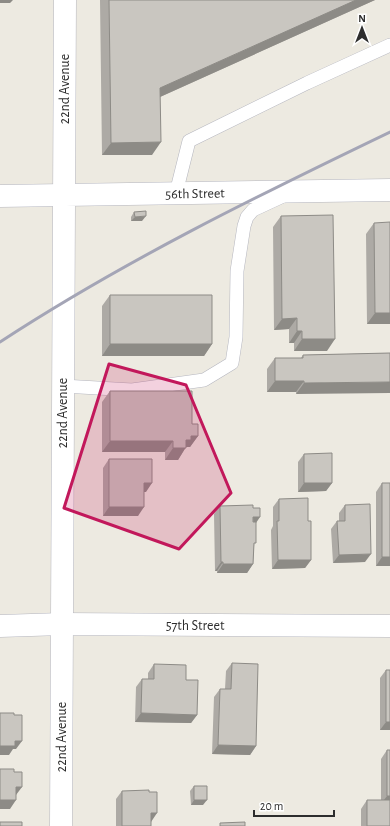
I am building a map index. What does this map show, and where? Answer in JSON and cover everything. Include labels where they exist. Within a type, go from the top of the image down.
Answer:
[{"type":"street","name":"22nd Avenue","points":[[61,826],[65,0]]},
{"type":"street","name":"56th Street","points":[[0,196],[390,190]]},
{"type":"street","name":"57th Street","points":[[0,626],[62,624],[390,626]]},
{"type":"lane","points":[[176,193],[188,141],[307,83],[390,45]]},
{"type":"lane","points":[[62,386],[132,390],[204,380],[232,363],[236,337],[237,271],[244,226],[247,217],[253,210],[282,197],[283,192]]},
{"type":"highlighted area","points":[[109,364],[186,385],[231,493],[179,549],[64,508]]},
{"type":"building","points":[[109,0],[356,0],[160,88],[161,142],[111,143]]},
{"type":"building","points":[[146,211],[146,216],[135,217],[134,212]]},
{"type":"building","points":[[333,215],[335,339],[302,339],[302,331],[297,331],[297,318],[282,319],[281,216]]},
{"type":"building","points":[[390,222],[390,313],[375,313],[374,223]]},
{"type":"building","points":[[110,295],[212,295],[212,344],[110,344]]},
{"type":"building","points":[[390,353],[390,382],[304,383],[304,381],[275,381],[275,358],[303,358],[303,355]]},
{"type":"building","points":[[110,391],[192,391],[192,424],[198,424],[198,436],[191,436],[191,440],[186,440],[186,448],[173,448],[173,441],[110,441]]},
{"type":"building","points":[[332,453],[332,483],[304,483],[304,454]]},
{"type":"building","points":[[109,459],[152,459],[152,483],[144,483],[144,507],[109,507]]},
{"type":"building","points":[[382,483],[390,483],[390,557],[382,557]]},
{"type":"building","points":[[308,498],[308,521],[311,521],[311,560],[278,560],[277,521],[279,521],[279,499]]},
{"type":"building","points":[[370,504],[371,554],[339,555],[337,521],[345,521],[345,505]]},
{"type":"building","points":[[253,505],[253,508],[260,508],[260,517],[253,517],[253,522],[256,522],[256,543],[254,543],[253,564],[223,564],[223,562],[221,562],[220,506]]},
{"type":"building","points":[[232,663],[258,664],[256,746],[218,745],[220,689],[231,689]]},
{"type":"building","points":[[154,664],[186,665],[186,680],[198,680],[197,715],[141,713],[142,679],[154,679]]},
{"type":"building","points":[[386,670],[390,670],[390,722],[386,722]]},
{"type":"building","points":[[0,713],[14,713],[14,715],[22,715],[22,741],[15,741],[15,746],[0,746]]},
{"type":"building","points":[[387,750],[390,750],[390,796],[387,796]]},
{"type":"building","points":[[0,769],[14,769],[14,772],[22,772],[22,787],[16,787],[16,800],[0,800]]},
{"type":"building","points":[[194,786],[207,786],[207,800],[194,800]]},
{"type":"building","points":[[149,790],[149,792],[157,792],[157,813],[151,813],[151,826],[122,826],[122,791]]},
{"type":"building","points":[[367,800],[390,800],[390,826],[367,826]]},
{"type":"building","points":[[0,822],[22,822],[22,826],[0,826]]},
{"type":"building","points":[[245,822],[245,826],[220,826],[220,823]]},
{"type":"railway","points":[[0,342],[47,312],[143,257],[290,180],[390,132]]}]
